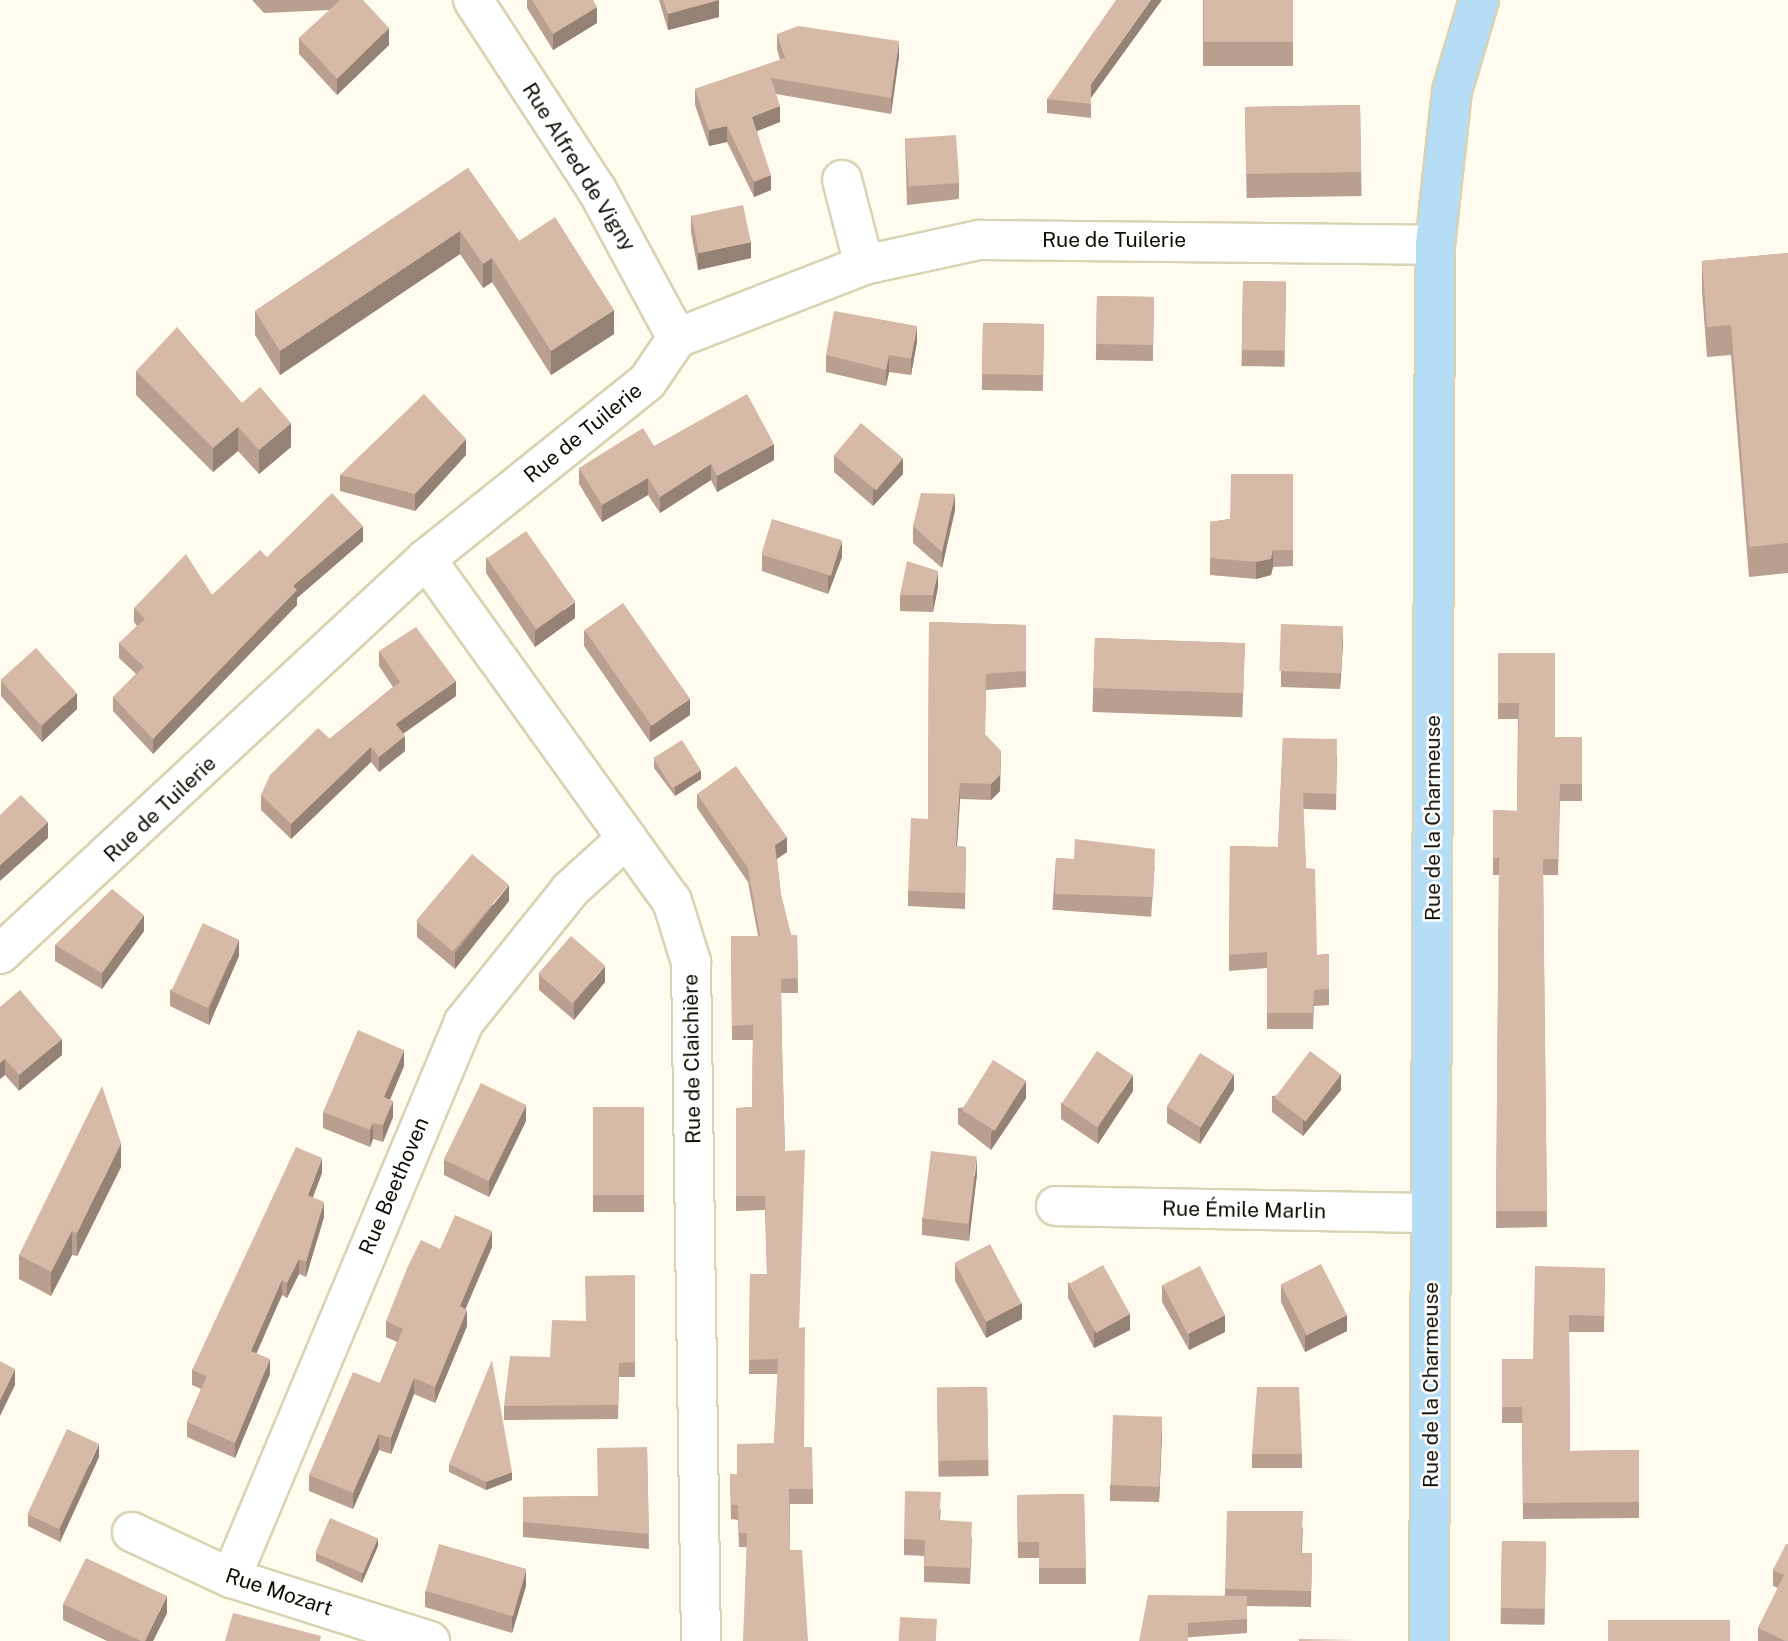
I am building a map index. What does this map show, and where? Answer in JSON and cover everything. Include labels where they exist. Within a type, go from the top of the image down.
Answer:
[{"type":"main road","name":"Rue de la Charmeuse","points":[[1429,1641],[1435,245],[1452,91],[1479,0]]},
{"type":"street","name":"Rue Alfred de Vigny","points":[[473,0],[597,190],[677,338]]},
{"type":"street","points":[[842,180],[864,265]]},
{"type":"street","name":"Rue de Tuilerie","points":[[0,954],[426,559],[647,382],[677,338],[864,265],[979,240],[1435,245]]},
{"type":"street","name":"Rue de Claichière","points":[[426,559],[671,901],[691,962],[701,1641]]},
{"type":"street","name":"Rue Beethoven","points":[[231,1578],[464,1022],[570,890],[627,838]]},
{"type":"street","name":"Rue Émile Marlin","points":[[1056,1206],[1431,1213]]},
{"type":"street","name":"Rue Mozart","points":[[132,1531],[231,1578],[430,1641]]},
{"type":"building","points":[[340,0],[363,0],[389,28],[337,79],[299,38]]},
{"type":"building","points":[[532,0],[593,0],[597,7],[553,34]]},
{"type":"building","points":[[663,0],[719,0],[668,14]]},
{"type":"building","points":[[1116,0],[1151,0],[1091,84],[1091,104],[1047,99]]},
{"type":"building","points":[[1204,0],[1293,0],[1293,42],[1204,42]]},
{"type":"building","points":[[798,26],[899,41],[891,98],[771,78],[780,106],[752,117],[771,175],[754,182],[727,126],[709,130],[695,89],[785,58],[777,34]]},
{"type":"building","points":[[1360,105],[1361,172],[1246,174],[1245,107]]},
{"type":"building","points":[[956,135],[959,183],[908,186],[905,139]]},
{"type":"building","points":[[468,168],[519,241],[555,217],[614,310],[551,351],[492,258],[483,264],[460,231],[280,351],[255,311]]},
{"type":"building","points":[[743,205],[751,242],[699,253],[691,216]]},
{"type":"building","points":[[1788,253],[1788,543],[1749,547],[1731,325],[1707,327],[1702,261]]},
{"type":"building","points":[[1243,281],[1286,282],[1285,351],[1242,350]]},
{"type":"building","points":[[1097,296],[1154,297],[1153,345],[1096,344]]},
{"type":"building","points":[[834,311],[917,326],[911,359],[889,355],[886,370],[826,355]]},
{"type":"building","points":[[983,323],[1044,324],[1043,375],[982,374]]},
{"type":"building","points":[[177,327],[242,403],[260,387],[291,423],[259,450],[238,427],[213,448],[136,371]]},
{"type":"building","points":[[424,394],[466,439],[415,494],[340,475]]},
{"type":"building","points":[[747,394],[774,444],[717,476],[711,464],[660,497],[648,478],[602,505],[579,468],[643,428],[654,446]]},
{"type":"building","points":[[861,423],[903,458],[876,491],[834,455]]},
{"type":"building","points":[[1231,474],[1293,474],[1293,550],[1273,550],[1271,559],[1256,562],[1210,558],[1210,522],[1230,519]]},
{"type":"building","points":[[332,493],[363,526],[293,586],[297,590],[153,739],[113,697],[144,667],[119,643],[145,619],[134,608],[186,554],[212,595],[260,550],[267,557]]},
{"type":"building","points":[[921,493],[955,494],[942,552],[913,526]]},
{"type":"building","points":[[772,519],[842,540],[831,576],[761,554]]},
{"type":"building","points":[[526,531],[575,601],[536,629],[487,559]]},
{"type":"building","points":[[907,561],[938,571],[933,595],[900,595]]},
{"type":"building","points":[[623,603],[690,699],[652,726],[584,630]]},
{"type":"building","points":[[929,622],[1026,625],[1026,671],[986,674],[985,734],[1001,751],[1000,775],[991,784],[960,783],[956,846],[966,847],[965,893],[908,891],[911,818],[928,819]]},
{"type":"building","points":[[1281,624],[1343,626],[1341,673],[1279,671]]},
{"type":"building","points":[[416,627],[456,681],[396,724],[405,736],[379,757],[371,747],[291,824],[261,795],[270,775],[318,728],[330,739],[400,682],[379,651]]},
{"type":"building","points":[[1095,638],[1245,643],[1243,693],[1093,688]]},
{"type":"building","points":[[36,648],[77,693],[41,725],[0,680]]},
{"type":"building","points":[[1498,653],[1555,653],[1555,737],[1582,737],[1582,784],[1560,784],[1558,859],[1543,859],[1547,1211],[1496,1211],[1499,858],[1493,858],[1493,810],[1517,811],[1519,703],[1498,703]]},
{"type":"building","points":[[1283,738],[1337,739],[1336,794],[1303,793],[1306,868],[1315,869],[1317,955],[1329,954],[1329,989],[1314,990],[1313,1013],[1267,1013],[1267,952],[1229,955],[1230,846],[1278,847]]},
{"type":"building","points":[[682,740],[701,771],[672,789],[653,758]]},
{"type":"building","points":[[736,766],[787,837],[775,845],[781,895],[791,935],[797,935],[798,978],[781,979],[782,1048],[785,1151],[805,1150],[799,1328],[805,1327],[804,1447],[812,1447],[813,1489],[789,1489],[790,1550],[802,1550],[808,1641],[743,1641],[747,1533],[739,1533],[738,1505],[731,1505],[730,1474],[737,1474],[737,1444],[774,1443],[778,1359],[749,1360],[750,1274],[767,1274],[765,1196],[736,1196],[736,1108],[752,1107],[753,1025],[732,1026],[731,936],[760,936],[748,868],[697,794]]},
{"type":"building","points":[[21,795],[48,822],[0,865],[0,815]]},
{"type":"building","points":[[1075,839],[1155,849],[1153,897],[1055,894],[1056,858],[1074,859]]},
{"type":"building","points":[[472,854],[509,885],[453,951],[416,921]]},
{"type":"building","points":[[112,889],[144,915],[102,973],[55,945]]},
{"type":"building","points":[[203,923],[239,940],[208,1008],[171,991]]},
{"type":"building","points":[[571,936],[605,966],[572,1003],[538,974]]},
{"type":"building","points":[[20,990],[62,1039],[19,1075],[5,1059],[0,1063],[0,1007]]},
{"type":"building","points":[[358,1030],[404,1050],[384,1097],[393,1101],[383,1125],[373,1123],[370,1130],[323,1112]]},
{"type":"building","points":[[1097,1051],[1133,1075],[1097,1127],[1062,1103]]},
{"type":"building","points":[[1310,1051],[1341,1074],[1306,1122],[1274,1098]]},
{"type":"building","points":[[1200,1053],[1234,1074],[1201,1128],[1167,1106]]},
{"type":"building","points":[[993,1060],[1026,1081],[995,1131],[962,1110]]},
{"type":"building","points":[[481,1083],[526,1105],[489,1181],[444,1159]]},
{"type":"building","points":[[102,1086],[121,1143],[77,1233],[72,1231],[51,1272],[19,1255]]},
{"type":"building","points":[[593,1107],[644,1107],[644,1195],[593,1195]]},
{"type":"building","points":[[296,1147],[322,1158],[308,1195],[324,1202],[306,1262],[299,1259],[287,1283],[282,1280],[251,1351],[270,1359],[235,1443],[187,1422],[207,1376],[192,1370]]},
{"type":"building","points":[[931,1151],[977,1157],[968,1224],[923,1218]]},
{"type":"building","points":[[455,1215],[492,1231],[460,1306],[467,1310],[435,1387],[414,1378],[391,1438],[379,1434],[353,1493],[309,1475],[353,1372],[380,1383],[403,1329],[386,1321],[421,1240],[440,1249]]},
{"type":"building","points":[[990,1244],[1021,1303],[986,1322],[955,1263]]},
{"type":"building","points":[[1321,1264],[1347,1315],[1307,1335],[1281,1284]]},
{"type":"building","points":[[1103,1265],[1130,1314],[1096,1333],[1069,1284]]},
{"type":"building","points":[[1200,1266],[1225,1315],[1188,1334],[1163,1285]]},
{"type":"building","points":[[1535,1266],[1605,1268],[1604,1316],[1569,1315],[1570,1451],[1639,1450],[1639,1502],[1523,1503],[1522,1407],[1502,1407],[1502,1359],[1533,1359]]},
{"type":"building","points":[[635,1275],[635,1362],[619,1363],[618,1405],[504,1406],[510,1356],[550,1357],[552,1320],[586,1321],[585,1276]]},
{"type":"building","points":[[492,1360],[512,1472],[486,1482],[449,1464]]},
{"type":"building","points":[[0,1361],[15,1369],[0,1400]]},
{"type":"building","points":[[987,1387],[988,1460],[938,1461],[937,1388]]},
{"type":"building","points":[[1257,1387],[1299,1387],[1302,1454],[1252,1454]]},
{"type":"building","points":[[1113,1415],[1162,1417],[1160,1487],[1111,1485]]},
{"type":"building","points":[[67,1429],[99,1444],[59,1529],[27,1514]]},
{"type":"building","points":[[647,1447],[649,1534],[523,1522],[523,1497],[598,1496],[597,1448]]},
{"type":"building","points":[[905,1491],[941,1492],[939,1520],[972,1522],[970,1568],[924,1566],[925,1540],[904,1539]]},
{"type":"building","points":[[1084,1494],[1086,1568],[1039,1568],[1039,1542],[1018,1542],[1017,1495]]},
{"type":"building","points":[[1227,1511],[1303,1511],[1301,1553],[1312,1553],[1311,1591],[1225,1589]]},
{"type":"building","points":[[330,1518],[378,1538],[363,1573],[315,1553]]},
{"type":"building","points":[[1502,1541],[1546,1542],[1545,1609],[1501,1608]]},
{"type":"building","points":[[439,1544],[526,1569],[513,1616],[425,1591]]},
{"type":"building","points":[[1786,1544],[1788,1641],[1758,1628],[1784,1575],[1773,1570]]},
{"type":"building","points":[[86,1558],[167,1596],[145,1641],[63,1604]]},
{"type":"building","points":[[1148,1595],[1247,1596],[1247,1619],[1188,1623],[1188,1641],[1139,1641]]},
{"type":"building","points":[[233,1613],[321,1636],[320,1641],[225,1641]]},
{"type":"building","points":[[900,1617],[937,1619],[936,1641],[899,1641]]},
{"type":"building","points":[[1608,1620],[1730,1620],[1730,1641],[1608,1641]]},
{"type":"building","points":[[1299,1639],[1358,1640],[1299,1641]]}]
